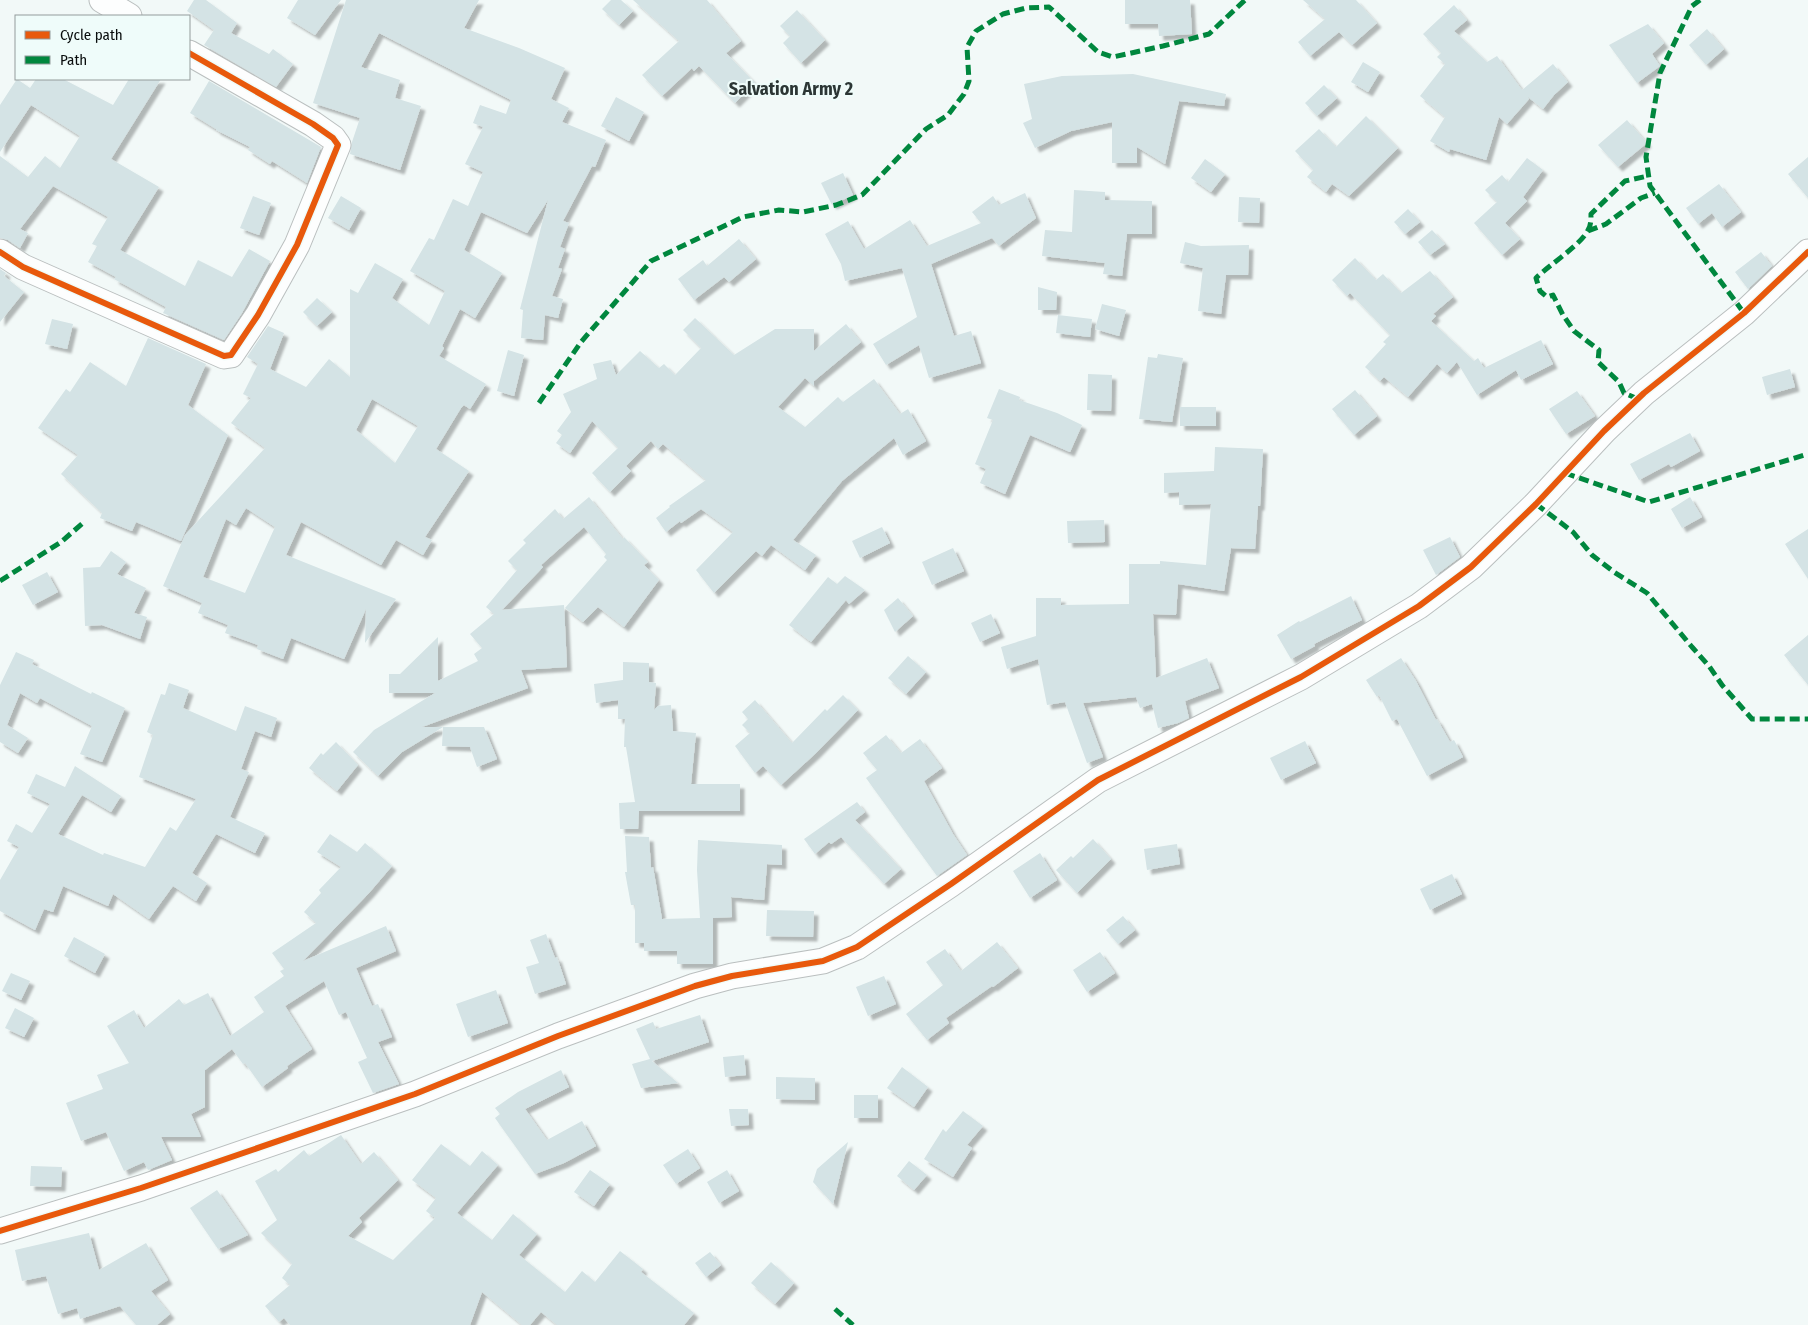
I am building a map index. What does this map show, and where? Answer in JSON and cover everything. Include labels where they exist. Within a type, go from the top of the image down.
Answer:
[{"type":"street","points":[[102,0],[127,15]]},
{"type":"street","points":[[0,252],[23,267],[61,284],[224,356],[231,355],[258,315],[297,245],[338,145],[333,138],[313,124],[190,54]]},
{"type":"street","points":[[0,1231],[142,1188],[415,1094],[558,1036],[695,986],[732,976],[823,961],[857,947],[951,884],[1098,780],[1301,677],[1419,606],[1471,567],[1536,504],[1604,431],[1644,393],[1744,313],[1808,252]]},
{"type":"building","points":[[194,0],[206,0],[237,23],[231,33],[269,54],[273,49],[293,64],[276,87],[204,45],[214,30],[187,11]]},
{"type":"building","points":[[298,0],[341,0],[315,35],[287,18]]},
{"type":"building","points":[[346,0],[479,0],[464,28],[519,48],[565,68],[551,99],[569,108],[562,122],[606,140],[595,167],[592,166],[563,221],[569,223],[560,247],[565,249],[558,268],[562,269],[552,296],[563,299],[558,318],[545,315],[543,340],[521,338],[523,310],[520,309],[548,200],[527,233],[481,212],[464,250],[502,273],[475,318],[460,309],[439,356],[486,384],[470,409],[464,405],[461,408],[436,449],[469,471],[425,537],[432,540],[423,555],[396,540],[381,565],[301,522],[286,555],[396,599],[365,643],[366,609],[344,659],[291,638],[283,659],[257,649],[258,645],[225,633],[228,625],[198,613],[202,603],[163,586],[185,535],[265,448],[231,423],[251,398],[243,394],[258,364],[247,357],[268,326],[284,333],[270,369],[306,387],[329,359],[350,377],[350,289],[358,293],[375,263],[403,279],[392,298],[429,325],[445,291],[410,271],[429,238],[434,240],[453,199],[468,206],[483,172],[465,164],[483,127],[473,123],[480,105],[506,114],[511,100],[379,33],[361,67],[400,80],[395,98],[421,106],[400,170],[350,154],[360,118],[313,103]],"holes":[[[372,399],[418,426],[395,463],[356,430]],[[246,508],[275,527],[245,593],[203,577],[226,519],[236,525]]]},
{"type":"building","points":[[611,0],[621,0],[633,11],[619,25],[602,9]]},
{"type":"building","points":[[633,0],[707,0],[741,41],[726,53],[755,83],[735,103],[699,66],[694,71],[692,68],[662,96],[642,75],[679,41]]},
{"type":"building","points":[[1125,0],[1190,0],[1192,34],[1159,36],[1158,24],[1125,24]]},
{"type":"building","points":[[1303,0],[1356,0],[1377,23],[1352,45],[1339,32],[1310,56],[1298,42],[1325,19]]},
{"type":"building","points":[[1454,5],[1467,20],[1454,31],[1487,62],[1497,56],[1522,90],[1553,64],[1568,82],[1543,109],[1528,97],[1529,99],[1507,124],[1499,117],[1486,160],[1450,149],[1449,152],[1430,141],[1445,117],[1420,96],[1445,64],[1437,57],[1441,53],[1423,34]]},
{"type":"building","points":[[797,10],[825,40],[801,63],[783,43],[790,36],[780,26]]},
{"type":"building","points":[[1648,24],[1664,43],[1652,54],[1660,66],[1637,83],[1609,45]]},
{"type":"building","points":[[1707,29],[1724,49],[1706,65],[1689,45]]},
{"type":"building","points":[[1363,62],[1380,72],[1368,92],[1351,82]]},
{"type":"building","points":[[1133,74],[1226,94],[1224,106],[1179,101],[1165,164],[1137,147],[1137,163],[1112,163],[1112,122],[1071,131],[1035,148],[1023,123],[1032,119],[1024,84],[1062,76]]},
{"type":"building","points":[[16,80],[30,88],[35,80],[65,80],[113,105],[128,80],[160,80],[111,159],[159,187],[120,250],[185,286],[198,260],[232,277],[249,249],[270,261],[242,313],[224,340],[163,313],[166,307],[114,279],[116,277],[88,262],[97,246],[92,244],[108,217],[53,186],[20,229],[28,233],[20,248],[8,240],[0,238],[0,156],[28,177],[45,156],[60,168],[80,136],[31,105],[0,152],[0,105]]},
{"type":"building","points":[[209,81],[321,147],[307,183],[272,161],[270,164],[248,150],[250,147],[216,130],[190,113]]},
{"type":"building","points":[[1324,85],[1337,98],[1317,116],[1305,103]]},
{"type":"building","points":[[616,97],[644,112],[629,141],[601,126]]},
{"type":"building","points":[[1366,116],[1398,148],[1349,196],[1332,184],[1326,192],[1307,177],[1313,170],[1295,151],[1319,129],[1336,147]]},
{"type":"building","points":[[1627,120],[1647,143],[1618,167],[1598,145]]},
{"type":"building","points":[[1808,157],[1808,198],[1788,174]]},
{"type":"building","points":[[1527,158],[1543,170],[1523,197],[1527,201],[1505,223],[1520,239],[1502,255],[1474,223],[1497,202],[1485,190],[1502,175],[1508,182]]},
{"type":"building","points":[[1205,159],[1225,174],[1211,192],[1191,178]]},
{"type":"building","points":[[843,173],[853,195],[832,205],[821,183]]},
{"type":"building","points":[[1719,184],[1741,212],[1722,227],[1712,213],[1698,224],[1686,208]]},
{"type":"building","points":[[1074,190],[1105,192],[1105,200],[1152,201],[1152,234],[1127,234],[1122,276],[1103,274],[1105,263],[1042,256],[1045,230],[1072,232]]},
{"type":"building","points":[[1025,193],[1036,218],[999,246],[992,238],[931,264],[954,336],[971,331],[981,363],[929,378],[919,345],[886,365],[873,344],[917,317],[902,268],[845,281],[841,264],[825,234],[848,221],[864,249],[910,220],[927,246],[981,223],[972,212],[993,196],[999,205]]},
{"type":"building","points":[[253,196],[271,203],[259,235],[240,228]]},
{"type":"building","points":[[341,196],[361,208],[349,230],[328,218]]},
{"type":"building","points":[[1239,197],[1260,198],[1259,223],[1238,222]]},
{"type":"building","points":[[1408,209],[1420,222],[1405,234],[1394,222]]},
{"type":"building","points":[[1432,230],[1445,244],[1430,255],[1418,242]]},
{"type":"building","points":[[739,239],[756,259],[729,282],[724,277],[694,300],[678,279],[703,260],[707,266]]},
{"type":"building","points":[[1185,242],[1201,246],[1249,245],[1248,275],[1226,275],[1221,314],[1198,311],[1203,268],[1180,263]]},
{"type":"building","points":[[1761,252],[1772,266],[1748,289],[1735,272]]},
{"type":"building","points":[[1355,258],[1376,280],[1383,274],[1401,293],[1430,271],[1453,297],[1433,314],[1436,316],[1431,321],[1474,361],[1478,358],[1484,368],[1541,340],[1553,364],[1521,380],[1516,370],[1477,395],[1457,362],[1447,373],[1437,364],[1408,397],[1384,377],[1380,381],[1365,367],[1386,344],[1383,342],[1390,335],[1350,293],[1347,296],[1332,280]]},
{"type":"building","points":[[0,269],[6,273],[4,276],[24,292],[0,322]]},
{"type":"building","points":[[1038,287],[1057,292],[1056,310],[1038,310]]},
{"type":"building","points":[[317,298],[332,312],[317,326],[303,312]]},
{"type":"building","points":[[1102,304],[1126,310],[1119,336],[1095,329]]},
{"type":"building","points":[[1058,315],[1092,319],[1090,337],[1056,333]]},
{"type":"building","points":[[695,318],[734,355],[775,329],[814,329],[814,351],[846,324],[861,342],[814,381],[814,386],[805,378],[778,407],[805,427],[838,397],[843,402],[874,379],[900,414],[908,409],[926,441],[903,455],[894,438],[842,481],[793,540],[816,555],[805,570],[771,545],[762,556],[756,551],[714,593],[696,570],[733,532],[701,509],[681,523],[680,521],[666,532],[656,518],[669,506],[706,480],[663,444],[658,449],[651,441],[626,466],[631,471],[610,492],[592,473],[618,448],[592,421],[570,453],[556,443],[562,435],[557,431],[571,412],[563,394],[597,379],[593,364],[611,360],[616,375],[640,351],[659,368],[664,364],[675,375],[701,348],[683,330]]},
{"type":"building","points":[[52,319],[73,324],[67,349],[45,344]]},
{"type":"building","points":[[148,338],[206,364],[188,405],[228,435],[181,541],[136,522],[132,531],[100,518],[102,513],[61,474],[78,455],[38,428],[66,389],[70,392],[90,362],[126,386]]},
{"type":"building","points":[[508,350],[524,355],[514,396],[497,391]]},
{"type":"building","points":[[1158,354],[1183,358],[1172,422],[1139,419],[1148,357],[1157,358]]},
{"type":"building","points":[[1790,369],[1795,387],[1767,395],[1762,377]]},
{"type":"building","points":[[1088,374],[1112,375],[1111,411],[1087,410]]},
{"type":"building","points":[[999,389],[1020,397],[1019,400],[1057,413],[1082,425],[1070,452],[1030,435],[1005,494],[980,483],[986,469],[975,464],[993,420],[987,418]]},
{"type":"building","points":[[1355,390],[1377,416],[1354,435],[1332,409]]},
{"type":"building","points":[[1577,391],[1595,416],[1566,434],[1549,409]]},
{"type":"building","points":[[1180,407],[1216,407],[1216,426],[1180,426]]},
{"type":"building","points":[[1690,433],[1700,451],[1671,467],[1669,464],[1639,480],[1630,464]]},
{"type":"building","points":[[1215,447],[1263,449],[1260,506],[1258,506],[1255,549],[1231,548],[1224,591],[1178,584],[1176,615],[1153,614],[1156,678],[1207,658],[1219,688],[1185,701],[1189,718],[1158,728],[1152,704],[1140,708],[1136,697],[1083,703],[1103,757],[1087,763],[1065,702],[1047,705],[1038,659],[1007,669],[1001,647],[1036,636],[1036,598],[1061,598],[1061,605],[1129,604],[1129,564],[1160,564],[1160,561],[1206,565],[1211,504],[1179,505],[1179,492],[1164,493],[1164,473],[1214,471]]},
{"type":"building","points":[[589,497],[623,539],[624,537],[648,562],[644,565],[659,580],[624,627],[598,607],[583,622],[565,608],[607,560],[604,557],[606,554],[584,527],[541,565],[543,567],[502,610],[564,605],[567,667],[521,670],[528,688],[422,727],[443,727],[402,752],[378,776],[353,752],[374,730],[435,693],[389,693],[389,674],[400,674],[438,637],[438,681],[478,661],[474,654],[482,648],[470,634],[494,614],[486,607],[517,570],[508,561],[526,543],[523,540],[555,509],[563,519]]},
{"type":"building","points":[[1690,497],[1702,517],[1682,528],[1671,509]]},
{"type":"building","points":[[1104,520],[1105,542],[1068,543],[1067,521]]},
{"type":"building","points":[[882,527],[890,543],[860,558],[852,541]]},
{"type":"building","points":[[1808,529],[1808,579],[1785,544]]},
{"type":"building","points":[[1450,537],[1460,557],[1436,575],[1423,550]]},
{"type":"building","points":[[953,548],[964,571],[932,585],[922,562]]},
{"type":"building","points":[[111,551],[126,562],[117,574],[146,588],[134,613],[147,617],[140,639],[102,625],[85,626],[83,568],[100,567]]},
{"type":"building","points":[[47,572],[58,592],[33,605],[22,585]]},
{"type":"building","points":[[845,576],[865,590],[849,604],[846,600],[811,642],[789,625],[828,577],[837,584]]},
{"type":"building","points":[[1351,596],[1362,620],[1314,644],[1315,646],[1291,659],[1277,635],[1299,621]]},
{"type":"building","points":[[898,598],[913,616],[895,632],[884,610]]},
{"type":"building","points":[[991,614],[1000,633],[980,642],[971,623]]},
{"type":"building","points":[[1808,635],[1808,685],[1784,655]]},
{"type":"building","points":[[16,652],[34,660],[32,664],[91,694],[92,692],[125,708],[102,762],[80,754],[92,726],[40,698],[37,703],[20,693],[7,725],[28,738],[18,753],[0,742],[0,685]]},
{"type":"building","points":[[908,656],[926,672],[906,694],[888,678]]},
{"type":"building","points":[[1401,658],[1416,681],[1436,720],[1450,742],[1454,740],[1463,757],[1427,776],[1397,719],[1392,721],[1379,695],[1377,697],[1366,680]]},
{"type":"building","points":[[623,662],[649,663],[649,682],[656,683],[654,710],[658,706],[671,705],[673,731],[696,733],[691,784],[740,784],[740,811],[639,811],[638,829],[620,829],[619,803],[635,802],[626,747],[624,747],[625,719],[618,719],[618,700],[596,703],[594,684],[623,680]]},
{"type":"building","points":[[169,683],[189,690],[183,708],[236,731],[245,706],[277,718],[271,737],[255,731],[241,769],[249,772],[230,817],[265,833],[255,853],[216,834],[192,873],[207,883],[196,901],[173,886],[149,919],[113,894],[108,906],[63,886],[53,912],[44,909],[35,930],[0,911],[0,880],[19,847],[7,841],[16,824],[32,833],[50,804],[27,793],[36,774],[65,787],[75,766],[121,796],[111,812],[82,795],[58,834],[103,855],[104,853],[145,867],[170,827],[176,831],[196,799],[139,777],[153,735],[147,732],[161,694],[165,695]]},
{"type":"building","points":[[843,695],[858,710],[781,785],[763,766],[755,773],[735,746],[750,733],[742,725],[748,719],[742,712],[755,700],[792,743],[825,709],[827,711]]},
{"type":"building","points":[[443,727],[484,727],[497,759],[477,767],[470,747],[442,746]]},
{"type":"building","points":[[886,735],[901,753],[920,739],[942,768],[924,781],[953,834],[967,855],[937,876],[866,778],[877,770],[863,753]]},
{"type":"building","points":[[1305,741],[1316,763],[1281,780],[1270,758]]},
{"type":"building","points":[[336,742],[358,765],[337,791],[309,768],[321,753],[323,755]]},
{"type":"building","points":[[857,802],[865,812],[855,820],[901,869],[884,884],[841,837],[831,844],[829,842],[815,854],[804,839]]},
{"type":"building","points":[[330,834],[357,852],[365,843],[392,866],[369,893],[303,961],[386,926],[396,951],[356,968],[372,1006],[378,1004],[392,1037],[378,1042],[399,1084],[373,1093],[358,1062],[367,1058],[346,1012],[339,1015],[324,981],[285,1006],[312,1049],[287,1066],[288,1068],[262,1087],[245,1063],[243,1064],[232,1049],[205,1070],[205,1107],[191,1114],[201,1137],[161,1137],[172,1160],[148,1170],[144,1162],[124,1171],[106,1132],[81,1141],[66,1103],[103,1089],[97,1075],[129,1063],[107,1026],[134,1010],[144,1028],[179,999],[184,1005],[208,993],[230,1036],[264,1012],[254,997],[284,976],[280,971],[284,969],[272,953],[316,923],[304,912],[321,893],[319,890],[341,867],[317,852]]},
{"type":"building","points":[[625,836],[649,837],[651,868],[653,867],[662,919],[700,918],[697,870],[698,840],[782,845],[782,865],[767,864],[764,900],[731,897],[732,917],[713,918],[713,964],[677,964],[677,951],[644,951],[644,943],[635,943],[635,905],[631,905],[625,872],[627,872]]},
{"type":"building","points":[[1093,839],[1111,859],[1077,893],[1056,870],[1071,856],[1073,858]]},
{"type":"building","points":[[1177,844],[1180,864],[1147,870],[1144,849]]},
{"type":"building","points":[[1040,853],[1057,880],[1030,898],[1013,871]]},
{"type":"building","points":[[1452,874],[1462,894],[1430,910],[1420,889]]},
{"type":"building","points":[[767,910],[814,911],[813,937],[766,936]]},
{"type":"building","points":[[1123,916],[1135,930],[1118,944],[1106,930]]},
{"type":"building","points":[[546,934],[555,958],[557,957],[566,984],[535,994],[526,967],[539,963],[530,940]]},
{"type":"building","points":[[74,937],[105,954],[95,973],[64,956]]},
{"type":"building","points":[[997,942],[1018,968],[946,1018],[949,1023],[927,1040],[906,1014],[943,985],[926,962],[945,949],[961,971]]},
{"type":"building","points":[[1100,952],[1115,973],[1087,992],[1073,970]]},
{"type":"building","points":[[11,973],[30,981],[21,1000],[2,991]]},
{"type":"building","points":[[884,976],[896,1004],[868,1016],[856,987]]},
{"type":"building","points":[[496,990],[508,1023],[468,1037],[456,1004]]},
{"type":"building","points":[[15,1008],[34,1018],[24,1037],[5,1028]]},
{"type":"building","points":[[700,1015],[709,1042],[652,1061],[678,1083],[641,1088],[632,1064],[650,1059],[636,1029],[653,1022],[656,1029]]},
{"type":"building","points":[[744,1055],[746,1075],[725,1077],[723,1057]]},
{"type":"building","points":[[902,1067],[928,1087],[914,1107],[887,1088]]},
{"type":"building","points":[[561,1070],[569,1087],[525,1109],[547,1140],[582,1121],[596,1146],[564,1163],[535,1174],[495,1118],[500,1114],[495,1108],[518,1092]]},
{"type":"building","points":[[776,1077],[815,1078],[815,1100],[776,1099]]},
{"type":"building","points":[[854,1095],[878,1095],[878,1118],[854,1118]]},
{"type":"building","points":[[729,1109],[748,1109],[749,1125],[731,1126]]},
{"type":"building","points":[[963,1111],[983,1126],[967,1145],[972,1148],[953,1177],[924,1159],[943,1129],[946,1132]]},
{"type":"building","points":[[341,1135],[361,1164],[374,1152],[398,1180],[359,1218],[362,1222],[348,1236],[393,1260],[435,1218],[426,1211],[436,1198],[412,1180],[441,1144],[470,1166],[482,1151],[498,1165],[457,1213],[492,1240],[513,1214],[537,1234],[519,1255],[565,1292],[582,1271],[595,1282],[620,1251],[643,1269],[641,1272],[694,1313],[684,1325],[557,1325],[541,1312],[530,1325],[522,1325],[482,1292],[470,1325],[290,1325],[284,1318],[279,1322],[265,1306],[290,1285],[282,1278],[292,1264],[261,1233],[277,1220],[255,1181],[276,1169],[278,1172],[304,1150],[309,1156]]},
{"type":"building","points":[[848,1142],[833,1204],[813,1182],[817,1169]]},
{"type":"building","points":[[688,1149],[700,1168],[676,1184],[663,1165]]},
{"type":"building","points":[[909,1161],[927,1175],[914,1190],[897,1176]]},
{"type":"building","points":[[31,1166],[62,1167],[61,1187],[30,1186]]},
{"type":"building","points":[[590,1170],[610,1184],[594,1206],[574,1192]]},
{"type":"building","points":[[727,1170],[739,1191],[719,1203],[707,1182]]},
{"type":"building","points":[[217,1190],[248,1235],[218,1249],[190,1208]]},
{"type":"building","points":[[89,1233],[99,1270],[146,1243],[168,1280],[151,1291],[170,1314],[157,1325],[136,1325],[120,1306],[80,1319],[77,1308],[58,1314],[46,1276],[22,1281],[15,1250]]},
{"type":"building","points":[[710,1252],[721,1265],[706,1277],[695,1263]]},
{"type":"building","points":[[771,1262],[794,1283],[775,1304],[751,1283]]},
{"type":"marked path","points":[[539,403],[581,342],[651,261],[743,217],[779,210],[803,212],[836,205],[862,195],[926,129],[948,115],[964,94],[969,81],[967,47],[976,31],[1003,14],[1026,8],[1049,7],[1098,52],[1113,57],[1209,34],[1245,0]]},
{"type":"marked path","points":[[1700,0],[1692,6],[1660,73],[1646,157],[1650,186],[1744,313]]},
{"type":"marked path","points":[[1638,399],[1624,393],[1619,382],[1598,362],[1599,350],[1574,331],[1553,295],[1547,297],[1540,291],[1536,278],[1585,236],[1591,222],[1591,214],[1625,181],[1648,176]]},
{"type":"marked path","points":[[1588,231],[1606,224],[1641,198],[1655,193]]},
{"type":"marked path","points":[[1565,473],[1649,502],[1808,454]]},
{"type":"marked path","points":[[1536,504],[1573,532],[1592,555],[1647,593],[1752,719],[1808,719]]},
{"type":"marked path","points":[[0,581],[61,542],[83,523]]},
{"type":"marked path","points":[[835,1309],[853,1325]]},
{"type":"cycle path","points":[[0,252],[23,267],[224,356],[231,355],[258,315],[297,245],[338,145],[333,138],[313,124],[190,54]]},
{"type":"cycle path","points":[[0,1231],[141,1188],[415,1094],[558,1036],[695,986],[732,976],[823,961],[857,947],[951,884],[1098,780],[1301,677],[1419,606],[1471,567],[1536,504],[1604,431],[1644,393],[1744,313],[1808,252]]},
{"type":"district","name":"Salvation Army 2","points":[[791,89]]}]
